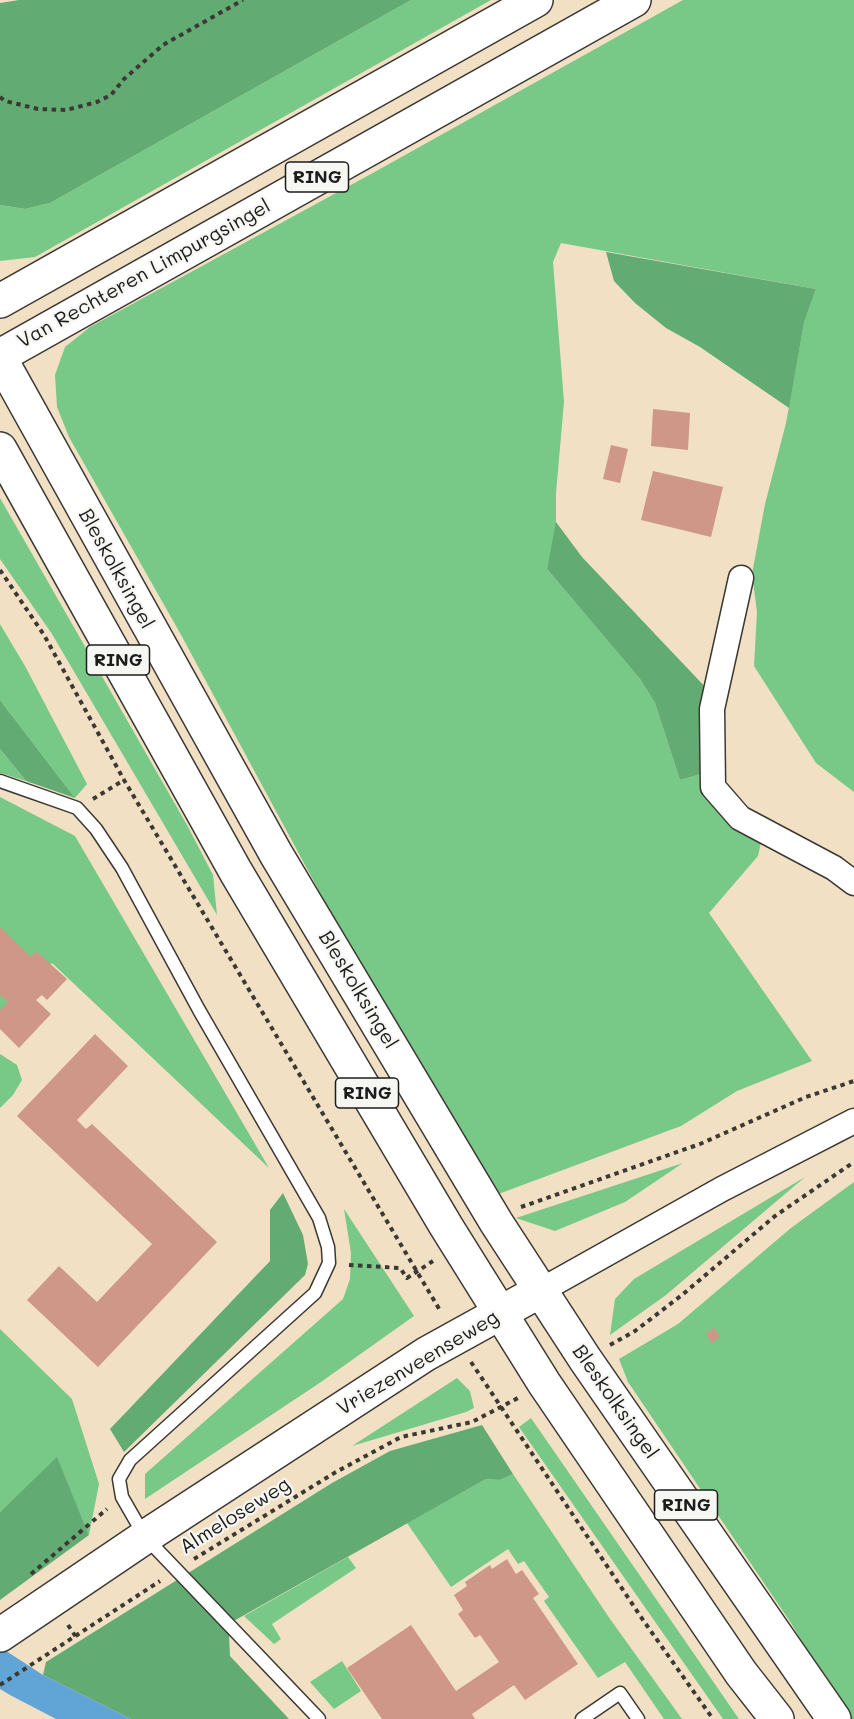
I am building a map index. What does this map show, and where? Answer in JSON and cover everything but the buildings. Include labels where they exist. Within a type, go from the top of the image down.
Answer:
[{"type":"main road","name":"RING","points":[[0,301],[537,0]]},
{"type":"main road","name":"Van Rechteren Limpurgsingel","points":[[0,357],[634,0]]},
{"type":"main road","name":"Bleskolksingel","points":[[0,357],[276,854],[496,1221],[540,1291],[834,1719]]},
{"type":"main road","name":"RING","points":[[0,449],[236,872],[500,1313],[728,1653],[777,1719]]},
{"type":"main road","name":"Vriezenveenseweg","points":[[0,1635],[145,1537],[426,1354],[540,1291]]},
{"type":"street","points":[[741,578],[712,709],[713,787],[740,818],[834,868],[854,883]]},
{"type":"street","name":"Vriezenveenseweg","points":[[540,1291],[722,1189],[854,1121]]},
{"type":"lane","points":[[0,781],[77,808],[96,829],[122,868],[199,1010],[319,1218],[328,1246],[329,1263],[315,1293],[130,1460],[119,1479],[122,1497],[145,1537],[319,1719]]},
{"type":"lane","points":[[582,1719],[620,1693],[638,1719]]},
{"type":"path","points":[[0,97],[5,101],[38,109],[66,110],[97,102],[111,95],[124,79],[163,45],[243,0]]},
{"type":"path","points":[[0,570],[44,635],[124,780],[416,1272]]},
{"type":"path","points":[[77,808],[124,780]]},
{"type":"path","points":[[496,1221],[518,1208],[700,1144],[806,1097],[854,1081]]},
{"type":"path","points":[[623,1338],[682,1295],[775,1216],[854,1162]]},
{"type":"path","points":[[329,1263],[400,1268],[407,1278],[459,1245]]},
{"type":"path","name":"Almeloseweg","points":[[0,1685],[177,1570],[336,1472],[401,1437],[472,1422],[502,1407],[643,1620],[713,1719]]},
{"type":"path","points":[[25,1580],[122,1497]]},
{"type":"green space","points":[[19,0],[411,0],[50,203],[25,209],[0,205],[0,3]]},
{"type":"green space","points":[[411,0],[491,0],[35,257],[0,261],[0,205],[25,209],[50,203]]},
{"type":"green space","points":[[683,0],[854,0],[854,792],[816,763],[754,666],[757,612],[752,574],[765,504],[786,423],[804,323],[816,289],[561,243],[553,262],[564,402],[556,493],[556,528],[547,569],[640,679],[655,703],[680,780],[708,772],[710,782],[765,823],[758,856],[709,913],[812,1061],[737,1091],[681,1126],[485,1199],[180,633],[69,437],[57,407],[55,375],[65,347],[90,327]]},
{"type":"green space","points":[[606,252],[816,289],[804,323],[789,408],[700,347],[666,328],[635,303],[614,281]]},
{"type":"green space","points":[[0,498],[187,825],[213,875],[217,915],[52,634],[0,559]]},
{"type":"green space","points":[[556,522],[582,557],[709,691],[708,772],[680,780],[655,703],[640,679],[547,569]]},
{"type":"green space","points":[[0,624],[25,666],[87,784],[75,798],[0,700]]},
{"type":"green space","points":[[0,700],[75,798],[26,781],[0,749]]},
{"type":"green space","points":[[0,749],[26,781],[0,773]]},
{"type":"green space","points":[[0,797],[75,836],[269,1168],[52,963],[0,1015]]},
{"type":"green space","points":[[0,1054],[17,1065],[22,1080],[13,1095],[0,1108]]},
{"type":"green space","points":[[683,1163],[625,1202],[555,1231],[516,1218]]},
{"type":"green space","points":[[805,1177],[666,1295],[610,1335],[615,1299],[634,1279]]},
{"type":"green space","points":[[854,1182],[854,1719],[847,1719],[791,1623],[628,1382],[619,1359],[678,1324],[791,1228]]},
{"type":"green space","points":[[283,1193],[303,1235],[308,1264],[305,1275],[124,1452],[110,1429],[270,1261],[270,1210]]},
{"type":"green space","points":[[344,1209],[414,1316],[321,1382],[145,1499],[145,1474],[343,1299],[350,1279],[351,1253]]},
{"type":"green space","points":[[0,1329],[72,1399],[99,1484],[89,1535],[57,1458],[0,1512]]},
{"type":"green space","points":[[457,1378],[470,1391],[474,1408],[352,1446]]},
{"type":"green space","points":[[531,1418],[739,1719],[723,1719],[519,1427]]},
{"type":"green space","points":[[482,1425],[513,1474],[500,1480],[486,1479],[223,1627],[229,1635],[230,1656],[289,1719],[131,1719],[43,1675],[46,1662],[332,1483],[390,1451]]},
{"type":"green space","points":[[57,1457],[89,1535],[0,1600],[0,1512]]},
{"type":"green space","points":[[513,1474],[610,1619],[682,1719],[664,1719],[625,1662],[598,1678],[544,1601],[549,1597],[524,1561],[518,1564],[508,1549],[451,1587],[407,1523],[486,1479],[500,1480]]},
{"type":"green space","points":[[348,1557],[356,1568],[272,1624],[281,1639],[274,1644],[244,1616]]},
{"type":"green space","points":[[342,1661],[361,1691],[334,1709],[310,1682]]},
{"type":"water","points":[[0,1647],[43,1675],[131,1719],[56,1719],[10,1695],[0,1689]]}]
